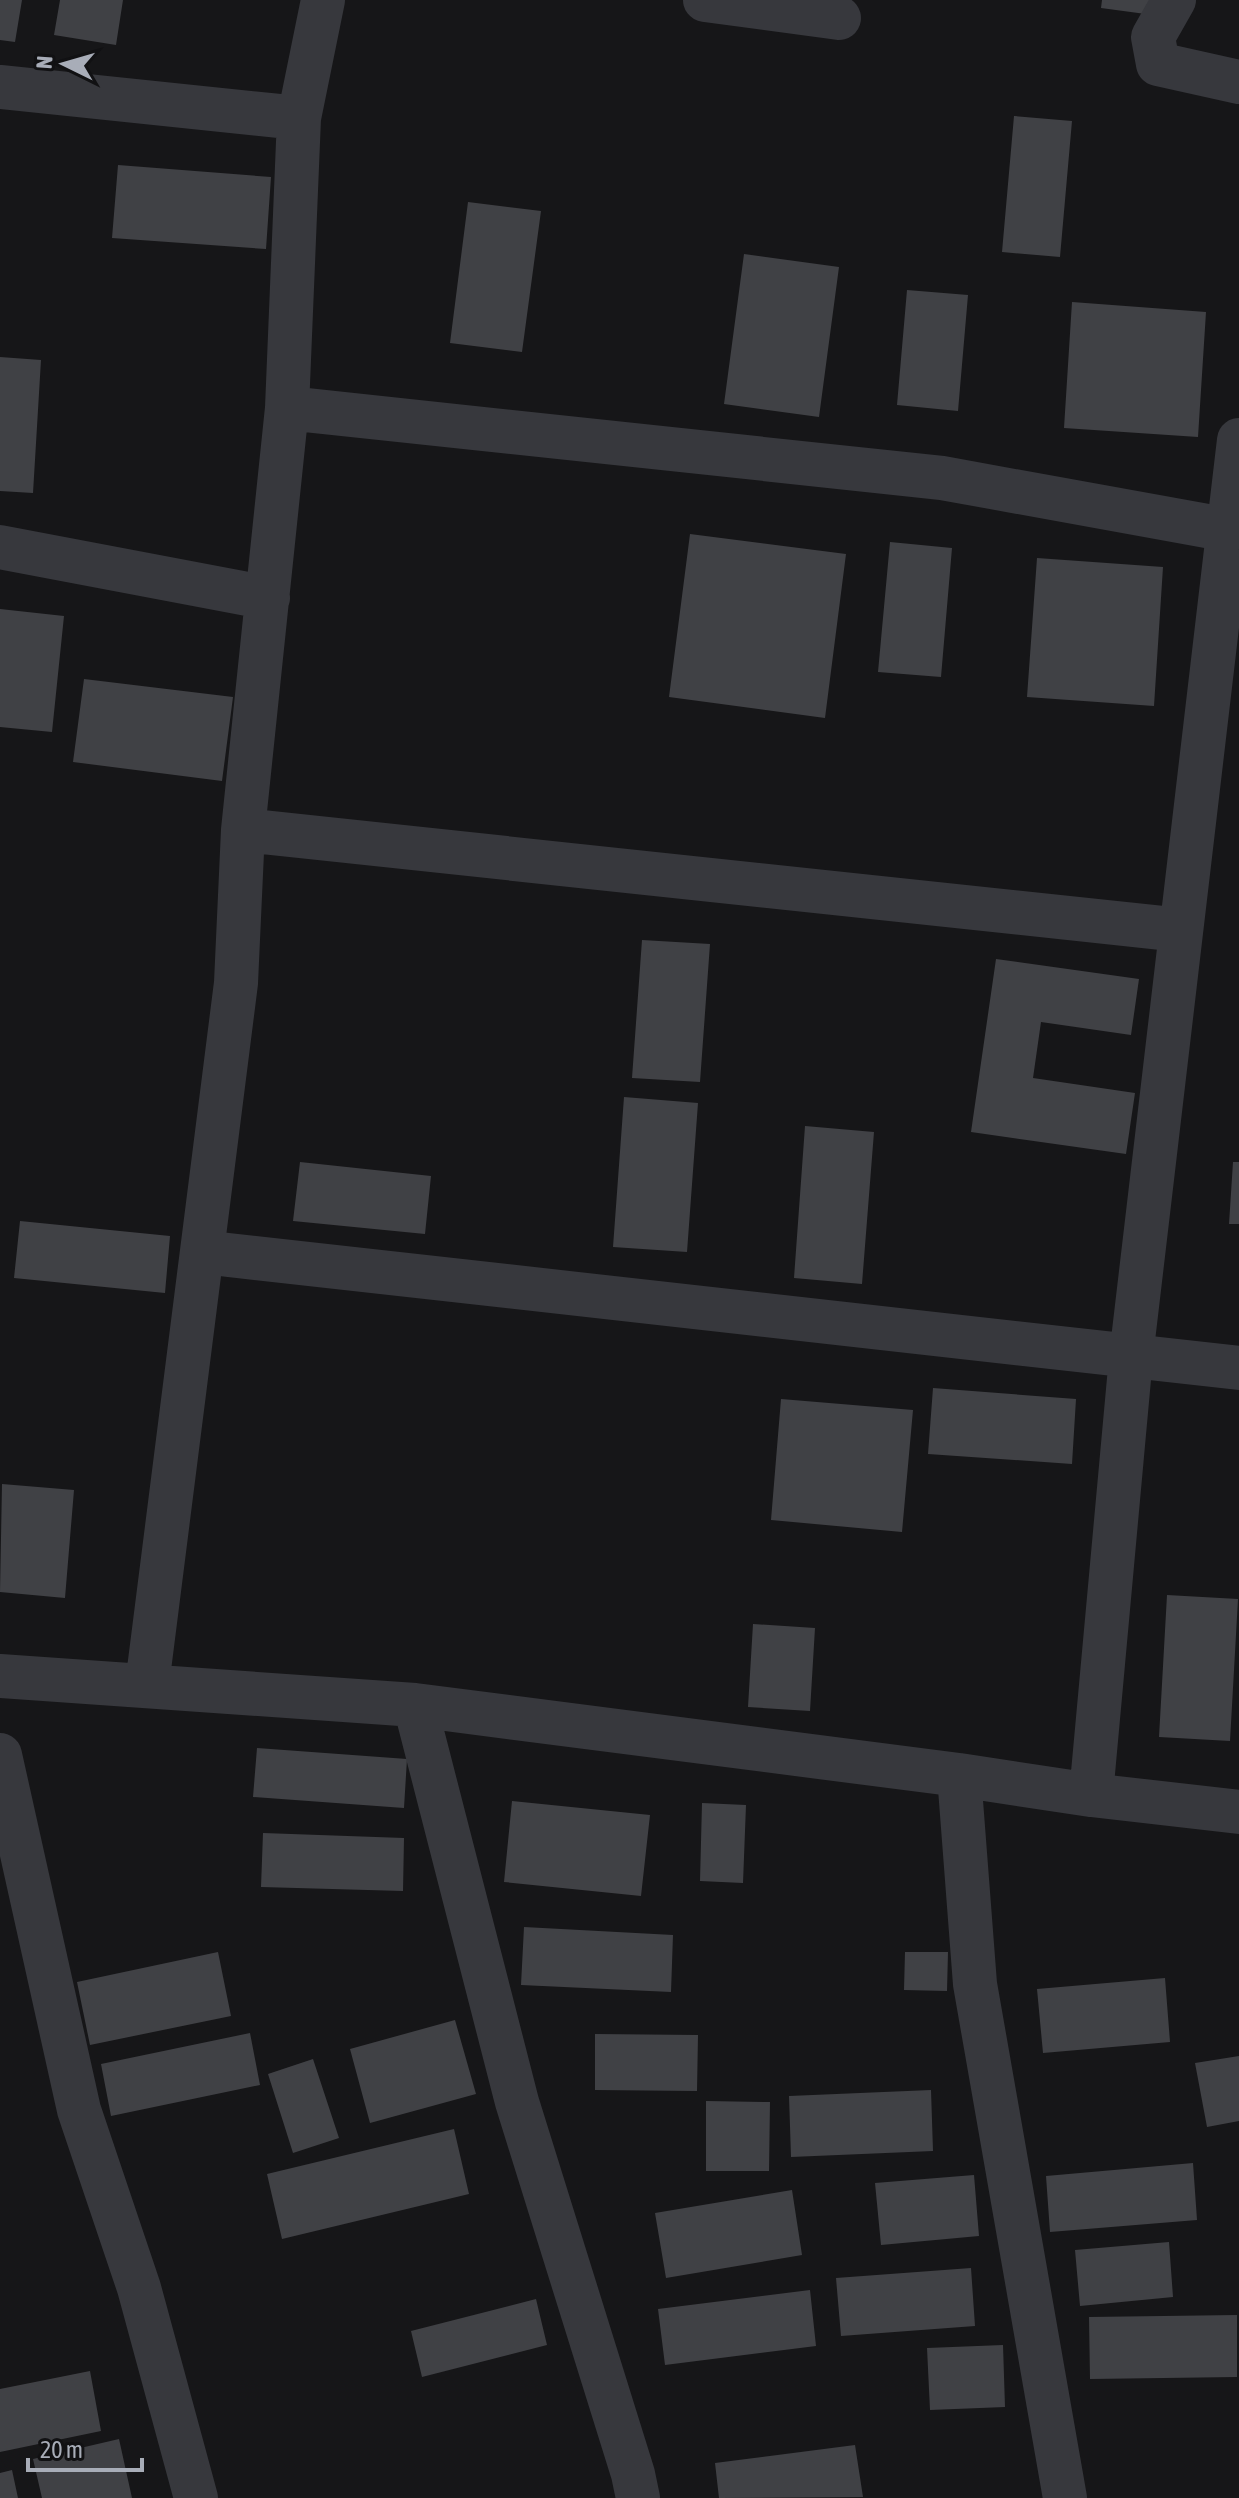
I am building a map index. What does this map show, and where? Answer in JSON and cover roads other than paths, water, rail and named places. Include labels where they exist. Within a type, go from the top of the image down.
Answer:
[{"type":"street","points":[[147,1685],[236,983],[243,830],[287,408],[299,118],[323,0]]},
{"type":"street","points":[[705,0],[839,18]]},
{"type":"street","points":[[1174,0],[1153,37],[1158,64],[1239,82]]},
{"type":"street","points":[[0,87],[299,118]]},
{"type":"street","points":[[287,408],[942,478],[1229,530]]},
{"type":"street","points":[[1091,1795],[1131,1357],[1239,440]]},
{"type":"street","points":[[0,547],[268,598]]},
{"type":"street","points":[[243,830],[1181,930]]},
{"type":"street","points":[[202,1252],[1239,1368]]},
{"type":"street","points":[[0,1676],[415,1705],[1239,1812]]},
{"type":"street","points":[[415,1705],[517,2102],[638,2498]]},
{"type":"street","points":[[0,1755],[79,2110],[139,2288],[196,2498]]},
{"type":"street","points":[[959,1775],[975,1984],[1065,2498]]}]
